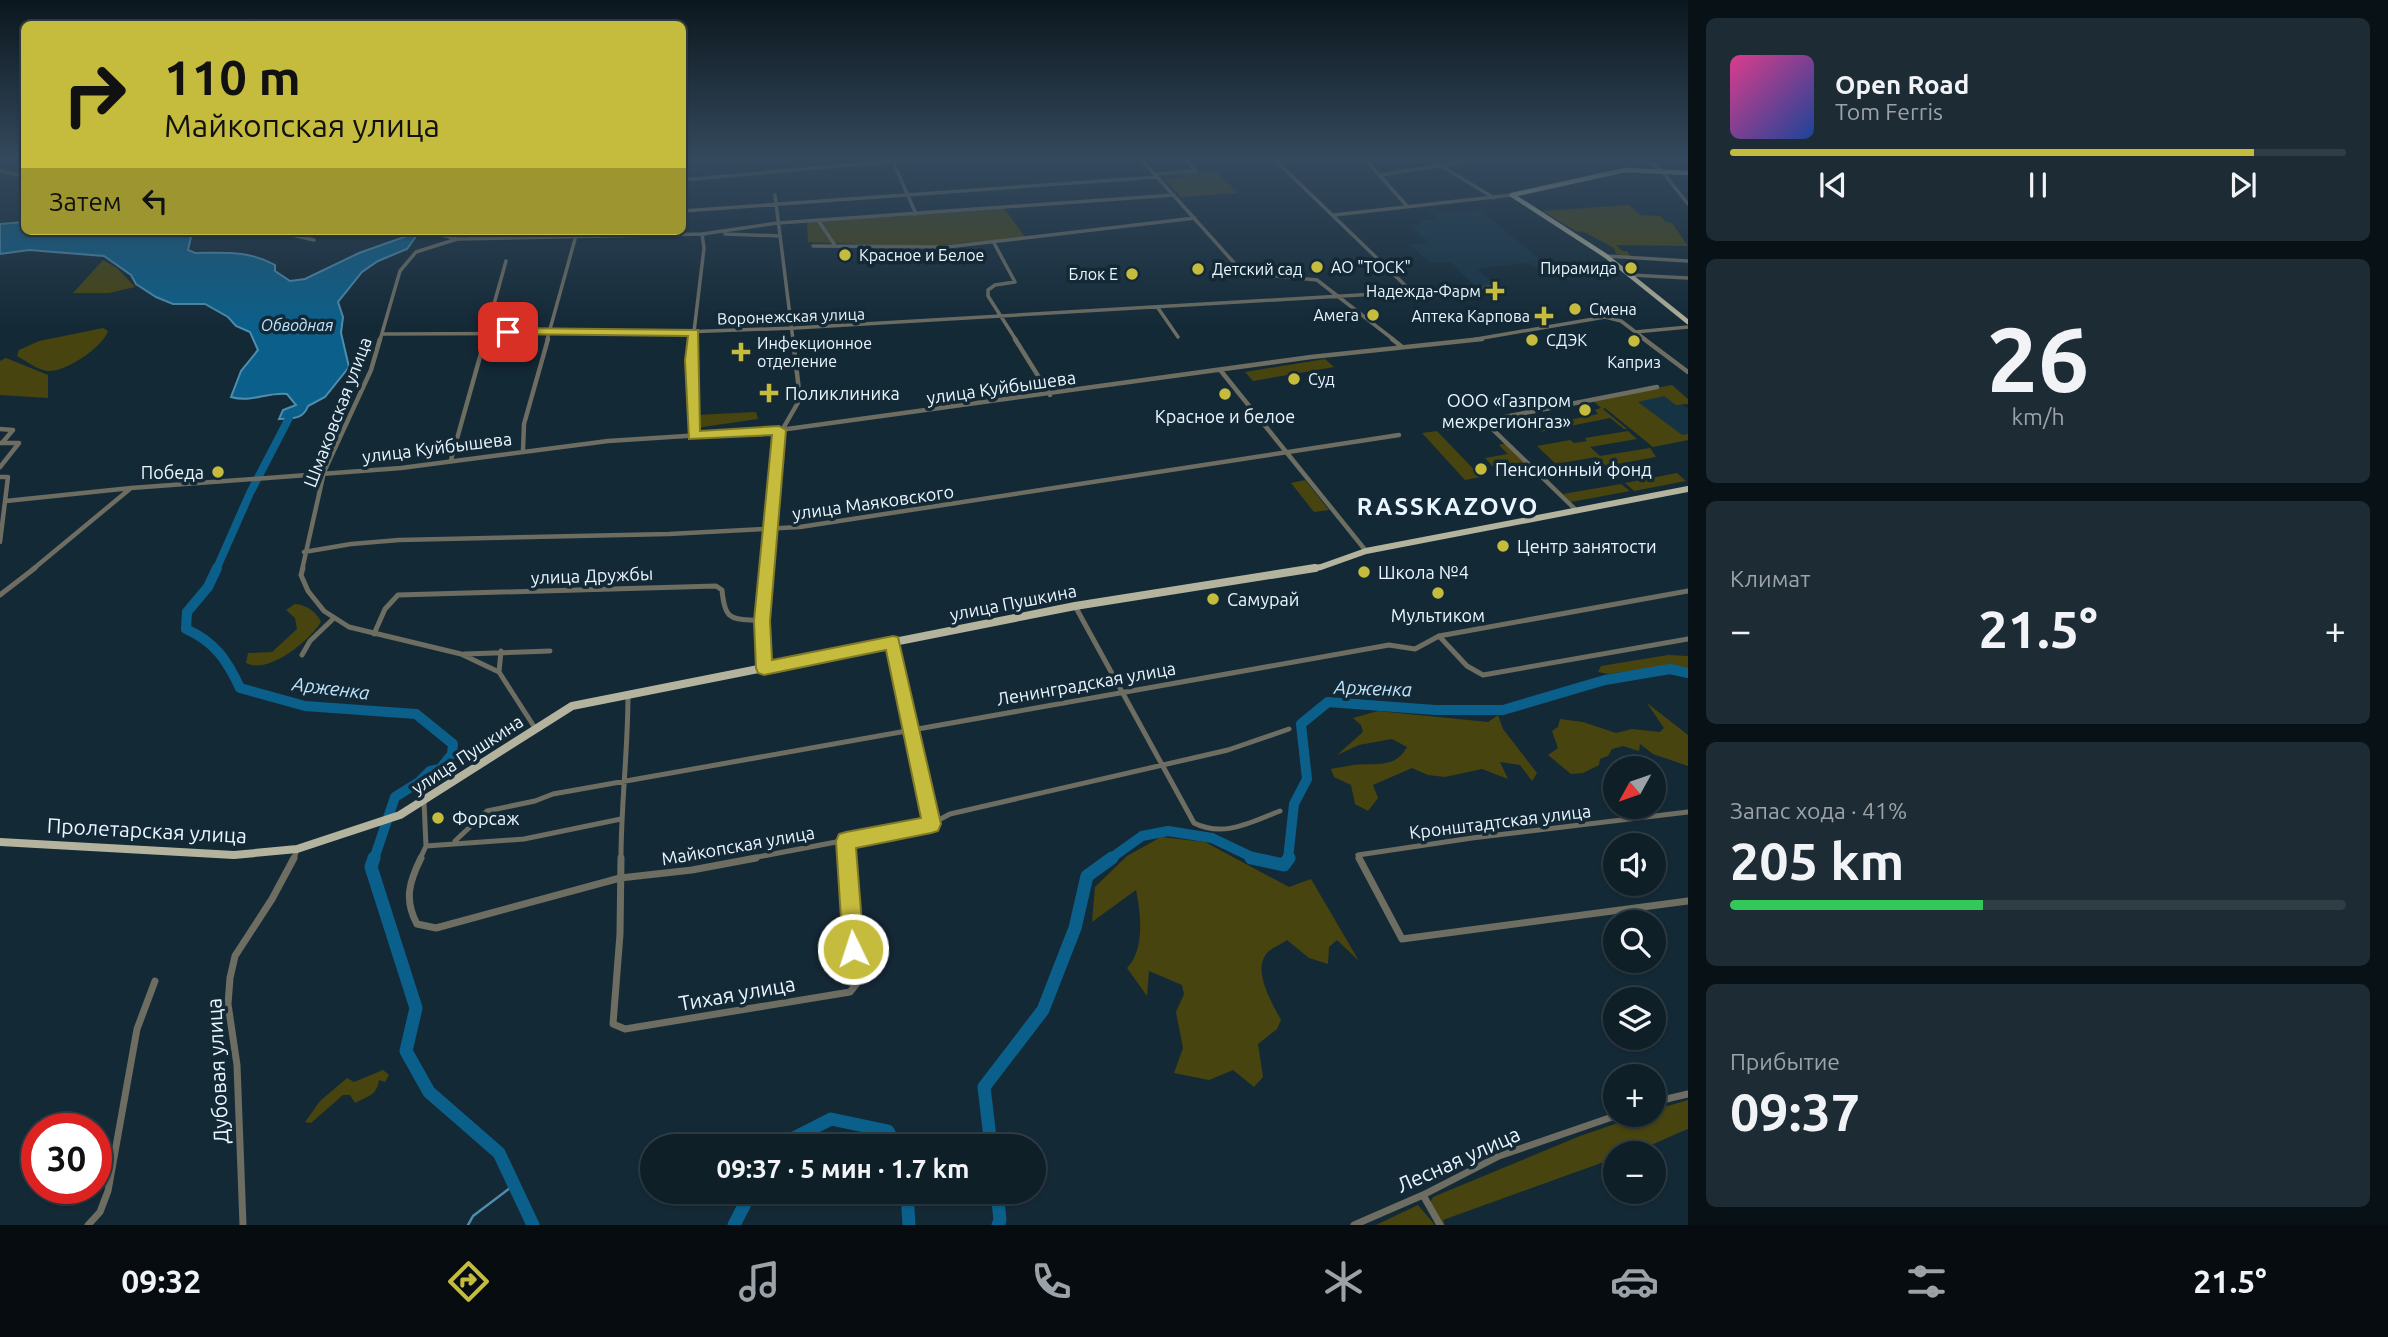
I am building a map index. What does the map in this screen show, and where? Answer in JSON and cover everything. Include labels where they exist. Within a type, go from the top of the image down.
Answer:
[{"type":"main road","points":[[1543,215],[1606,256],[1688,322]]},
{"type":"main road","name":"улица Пушкина","points":[[372,824],[400,815],[424,802],[572,706],[1075,606],[1321,567],[1366,551],[1688,489]]},
{"type":"main road","name":"Пролетарская улица","points":[[0,842],[234,855],[298,849],[372,824]]},
{"type":"street","points":[[764,668],[762,621],[779,430],[800,399],[777,215]]},
{"type":"street","points":[[702,234],[778,223],[897,215]]},
{"type":"street","points":[[1192,215],[1242,268],[1265,275],[1317,280],[1401,346]]},
{"type":"street","points":[[1334,215],[1410,290]]},
{"type":"street","points":[[813,246],[834,244],[930,248],[994,243],[1195,218]]},
{"type":"street","points":[[818,220],[834,244]]},
{"type":"street","points":[[693,436],[691,360],[704,248],[702,234]]},
{"type":"street","points":[[292,235],[314,240]]},
{"type":"street","points":[[442,235],[457,239],[575,239],[677,235]]},
{"type":"street","points":[[467,238],[473,235]]},
{"type":"street","points":[[686,235],[780,236]]},
{"type":"street","name":"Шмаковская улица","points":[[457,239],[429,246],[407,261],[391,293],[371,370],[323,475],[300,575],[324,611],[349,627],[461,654],[499,672]]},
{"type":"street","points":[[523,450],[524,424],[575,239]]},
{"type":"street","points":[[994,243],[1016,282],[994,286],[988,290],[988,296],[1051,395]]},
{"type":"street","points":[[1606,256],[1688,261]]},
{"type":"street","points":[[451,460],[506,261]]},
{"type":"street","points":[[1630,275],[1688,278]]},
{"type":"street","name":"Воронежская улица","points":[[382,334],[694,332],[792,328],[1494,287]]},
{"type":"street","points":[[1158,308],[1178,337]]},
{"type":"street","name":"улица Куйбышева","points":[[6,501],[131,488],[323,475],[608,440],[779,430],[1401,346],[1474,340],[1605,317],[1621,321],[1635,332]]},
{"type":"street","points":[[1635,332],[1688,327]]},
{"type":"street","points":[[1635,332],[1688,372]]},
{"type":"street","points":[[1221,371],[1366,551]]},
{"type":"street","points":[[1443,429],[1657,387]]},
{"type":"street","points":[[1484,421],[1577,511]]},
{"type":"street","points":[[0,429],[13,429],[1,443]]},
{"type":"street","name":"улица Маяковского","points":[[304,552],[339,543],[402,540],[769,531],[1399,435]]},
{"type":"street","points":[[0,467],[19,443],[1,443]]},
{"type":"street","points":[[0,477],[8,477],[0,542]]},
{"type":"street","points":[[0,594],[82,531],[131,488]]},
{"type":"street","name":"улица Дружбы","points":[[374,634],[386,609],[398,595],[716,586],[722,590],[723,611],[731,618],[762,621]]},
{"type":"street","name":"Ленинградская улица","points":[[455,841],[487,811],[535,802],[554,794],[1389,645],[1415,649],[1439,636],[1688,591]]},
{"type":"street","points":[[1075,606],[1194,824],[1204,829],[1227,831],[1280,811]]},
{"type":"street","points":[[302,655],[310,641],[334,618]]},
{"type":"street","points":[[1439,636],[1468,666],[1483,676],[1688,639]]},
{"type":"street","points":[[893,642],[931,824]]},
{"type":"street","points":[[501,651],[499,672],[535,728]]},
{"type":"street","name":"Шмаковская улица","points":[[461,654],[550,651]]},
{"type":"street","points":[[628,695],[621,819],[620,934],[613,1024],[625,1029],[671,1023]]},
{"type":"street","name":"Майкопская улица","points":[[426,846],[409,880],[409,910],[417,924],[436,928],[620,878],[692,870],[931,824],[950,814],[1228,750],[1289,729]]},
{"type":"street","points":[[424,802],[426,846],[455,841],[491,842],[535,838],[621,819]]},
{"type":"street","name":"Кронштадтская улица","points":[[1688,812],[1485,836],[1359,855],[1402,939],[1688,901]]},
{"type":"street","points":[[846,841],[858,982],[850,992]]},
{"type":"street","name":"Дубовая улица","points":[[243,1225],[238,1150],[240,1111],[228,1004],[230,978],[235,956],[286,876],[298,849]]},
{"type":"street","points":[[88,1225],[100,1212],[108,1191],[138,1029],[155,981]]},
{"type":"street","name":"Тихая улица","points":[[671,1023],[850,992]]},
{"type":"street","points":[[1666,1099],[1688,1094]]},
{"type":"street","name":"Лесная улица","points":[[1354,1225],[1423,1195],[1499,1156],[1603,1120]]},
{"type":"street","points":[[1423,1195],[1440,1225]]},
{"type":"shaded area","points":[[903,215],[1009,215],[1025,237],[923,247],[808,242],[807,222]]},
{"type":"shaded area","points":[[1434,215],[1486,215],[1548,266],[1533,267],[1527,263],[1477,269],[1496,285],[1475,286],[1450,262],[1430,263],[1409,244],[1428,243],[1411,225],[1420,225],[1418,221],[1438,219]]},
{"type":"shaded area","points":[[1550,215],[1660,216],[1666,222],[1672,223],[1688,246],[1616,245],[1622,251],[1627,251],[1631,257],[1616,254],[1614,248],[1582,231],[1577,232]]},
{"type":"shaded area","points":[[103,260],[117,268],[135,287],[109,293],[73,293]]},
{"type":"shaded area","points":[[103,328],[108,331],[92,351],[74,363],[56,370],[44,370],[17,356],[19,350],[39,341]]},
{"type":"shaded area","points":[[6,358],[48,375],[48,398],[0,395],[0,361]]},
{"type":"shaded area","points":[[1325,359],[1334,367],[1253,381],[1245,372]]},
{"type":"shaded area","points":[[1672,385],[1688,399],[1688,404],[1676,405],[1664,396],[1638,402],[1682,435],[1688,434],[1688,440],[1653,447],[1605,408],[1603,409],[1627,429],[1610,418],[1540,432],[1535,427],[1598,414],[1595,410],[1601,408],[1592,400]]},
{"type":"shaded area","points":[[1662,390],[1688,409],[1688,440],[1653,447],[1598,401]]},
{"type":"shaded area","points":[[756,412],[758,419],[696,428],[695,415]]},
{"type":"shaded area","points":[[1437,431],[1481,477],[1465,480],[1422,433]]},
{"type":"shaded area","points":[[1628,431],[1637,439],[1590,447],[1600,456],[1650,448],[1656,457],[1606,466],[1596,457],[1556,464],[1537,446],[1570,440],[1574,443],[1587,441],[1585,438]]},
{"type":"shaded area","points":[[1506,443],[1530,467],[1498,472],[1485,458],[1508,454],[1499,445]]},
{"type":"shaded area","points":[[1677,473],[1686,481],[1634,491],[1625,483]]},
{"type":"shaded area","points":[[1305,480],[1329,510],[1314,512],[1291,483]]},
{"type":"shaded area","points":[[1621,484],[1630,491],[1571,502],[1563,494]]},
{"type":"shaded area","points":[[295,604],[307,607],[316,615],[321,622],[316,629],[288,654],[277,660],[266,664],[246,663],[248,653],[272,652],[297,629],[295,618],[286,610]]},
{"type":"shaded area","points":[[1668,655],[1688,656],[1688,668],[1658,667],[1608,674],[1598,672],[1601,666]]},
{"type":"shaded area","points":[[1647,703],[1688,735],[1688,766],[1666,758],[1666,756],[1653,754],[1640,744],[1639,751],[1623,746],[1612,749],[1608,756],[1600,759],[1599,765],[1583,773],[1571,774],[1548,755],[1558,748],[1552,731],[1558,727],[1560,719],[1583,722],[1616,733],[1632,729],[1660,732],[1664,728]]},
{"type":"shaded area","points":[[1378,711],[1488,722],[1498,715],[1503,729],[1537,773],[1532,781],[1520,765],[1500,762],[1508,779],[1482,769],[1445,777],[1428,775],[1412,768],[1373,785],[1378,798],[1368,811],[1355,804],[1351,785],[1334,777],[1331,769],[1384,764],[1402,754],[1407,747],[1392,739],[1359,745],[1337,755],[1363,732],[1361,725],[1353,718]]},
{"type":"shaded area","points":[[1161,837],[1205,842],[1289,887],[1311,879],[1359,961],[1337,940],[1329,947],[1328,964],[1309,958],[1287,940],[1268,952],[1263,959],[1262,977],[1281,1020],[1277,1029],[1258,1044],[1263,1077],[1254,1087],[1233,1070],[1209,1080],[1174,1073],[1183,1048],[1176,1012],[1184,994],[1182,985],[1149,971],[1147,996],[1127,968],[1137,952],[1139,942],[1140,920],[1136,890],[1092,922],[1095,887],[1127,856]]},
{"type":"shaded area","points":[[383,1070],[389,1075],[385,1082],[379,1080],[371,1095],[355,1103],[350,1095],[343,1095],[311,1123],[305,1122],[320,1101],[347,1078],[354,1082]]},
{"type":"shaded area","points":[[1688,1100],[1688,1129],[1659,1141],[1603,1141],[1603,1162],[1443,1220],[1445,1225],[1442,1225],[1430,1203],[1433,1197],[1606,1127],[1666,1127],[1666,1106]]},
{"type":"shaded area","points":[[1418,1205],[1435,1225],[1376,1225]]},
{"type":"water","name":"Обводная","points":[[21,222],[21,235],[188,235],[191,237],[188,250],[195,253],[236,253],[265,260],[275,265],[275,271],[290,281],[305,279],[359,253],[417,235],[407,249],[378,261],[362,272],[338,302],[343,317],[341,333],[349,367],[325,397],[308,406],[303,414],[279,419],[283,410],[296,405],[287,394],[245,399],[231,397],[241,371],[258,350],[250,332],[236,326],[228,317],[205,304],[173,304],[156,297],[136,284],[131,275],[104,256],[29,250],[0,254],[0,224]]},
{"type":"waterway","name":"Арженка","points":[[216,570],[250,493],[289,418]]},
{"type":"waterway","name":"Арженка","points":[[217,568],[208,587],[187,612],[186,629],[205,640],[219,653],[240,688],[305,706],[416,714],[453,744],[452,754],[440,769],[430,771],[419,782],[395,797],[374,859]]},
{"type":"waterway","name":"Арженка","points":[[1288,859],[1294,804],[1307,779],[1301,724],[1328,702],[1435,710],[1503,710],[1605,680],[1670,669],[1688,673]]},
{"type":"waterway","name":"Арженка","points":[[1110,859],[1142,836],[1168,831],[1212,838],[1256,859]]},
{"type":"waterway","name":"Арженка","points":[[374,858],[371,867],[416,1008],[406,1051],[429,1092],[499,1153],[533,1225]]},
{"type":"waterway","name":"Арженка","points":[[990,1134],[984,1087],[1043,1010],[1075,928],[1087,876],[1112,858]]},
{"type":"waterway","name":"Арженка","points":[[1251,858],[1284,865],[1289,858]]},
{"type":"waterway","name":"Арженка","points":[[802,1134],[831,1119],[888,1131],[889,1134]]},
{"type":"waterway","points":[[468,1225],[473,1216],[514,1185]]},
{"type":"waterway","name":"Арженка","points":[[734,1225],[745,1204]]},
{"type":"waterway","name":"Арженка","points":[[908,1204],[909,1225]]},
{"type":"waterway","name":"Арженка","points":[[998,1204],[998,1225]]},
{"type":"place","name":"Красное и Белое","points":[[845,255]]},
{"type":"place","name":"АО \"ТОСК\"","points":[[1317,267]]},
{"type":"place","name":"Пирамида","points":[[1631,268]]},
{"type":"place","name":"Детский сад","points":[[1198,269]]},
{"type":"place","name":"Блок Е","points":[[1132,274]]},
{"type":"place","name":"Надежда-Фарм","points":[[1495,291]]},
{"type":"place","name":"Смена","points":[[1575,309]]},
{"type":"place","name":"Амега","points":[[1373,315]]},
{"type":"place","name":"Аптека Карпова","points":[[1544,316]]},
{"type":"place","name":"СДЭК","points":[[1532,340]]},
{"type":"place","name":"Каприз","points":[[1634,341]]},
{"type":"place","name":"Инфекционное отделение","points":[[741,352]]},
{"type":"place","name":"Суд","points":[[1294,379]]},
{"type":"place","name":"Поликлиника","points":[[769,393]]},
{"type":"place","name":"Красное и белое","points":[[1225,394]]},
{"type":"place","name":"ООО «Газпром межрегионгаз»","points":[[1585,410]]},
{"type":"place","name":"Пенсионный фонд","points":[[1481,469]]},
{"type":"place","name":"Победа","points":[[218,472]]},
{"type":"place","name":"Центр занятости","points":[[1503,546]]},
{"type":"place","name":"Школа №4","points":[[1364,572]]},
{"type":"place","name":"Мультиком","points":[[1438,593]]},
{"type":"place","name":"Самурай","points":[[1213,599]]},
{"type":"place","name":"Форсаж","points":[[438,818]]},
{"type":"district","name":"RASSKAZOVO","points":[[1448,506]]},
{"type":"route","points":[[508,332],[694,332],[691,360],[693,436],[779,430],[762,621],[764,668],[893,642],[931,824],[846,841],[853,949]]}]
